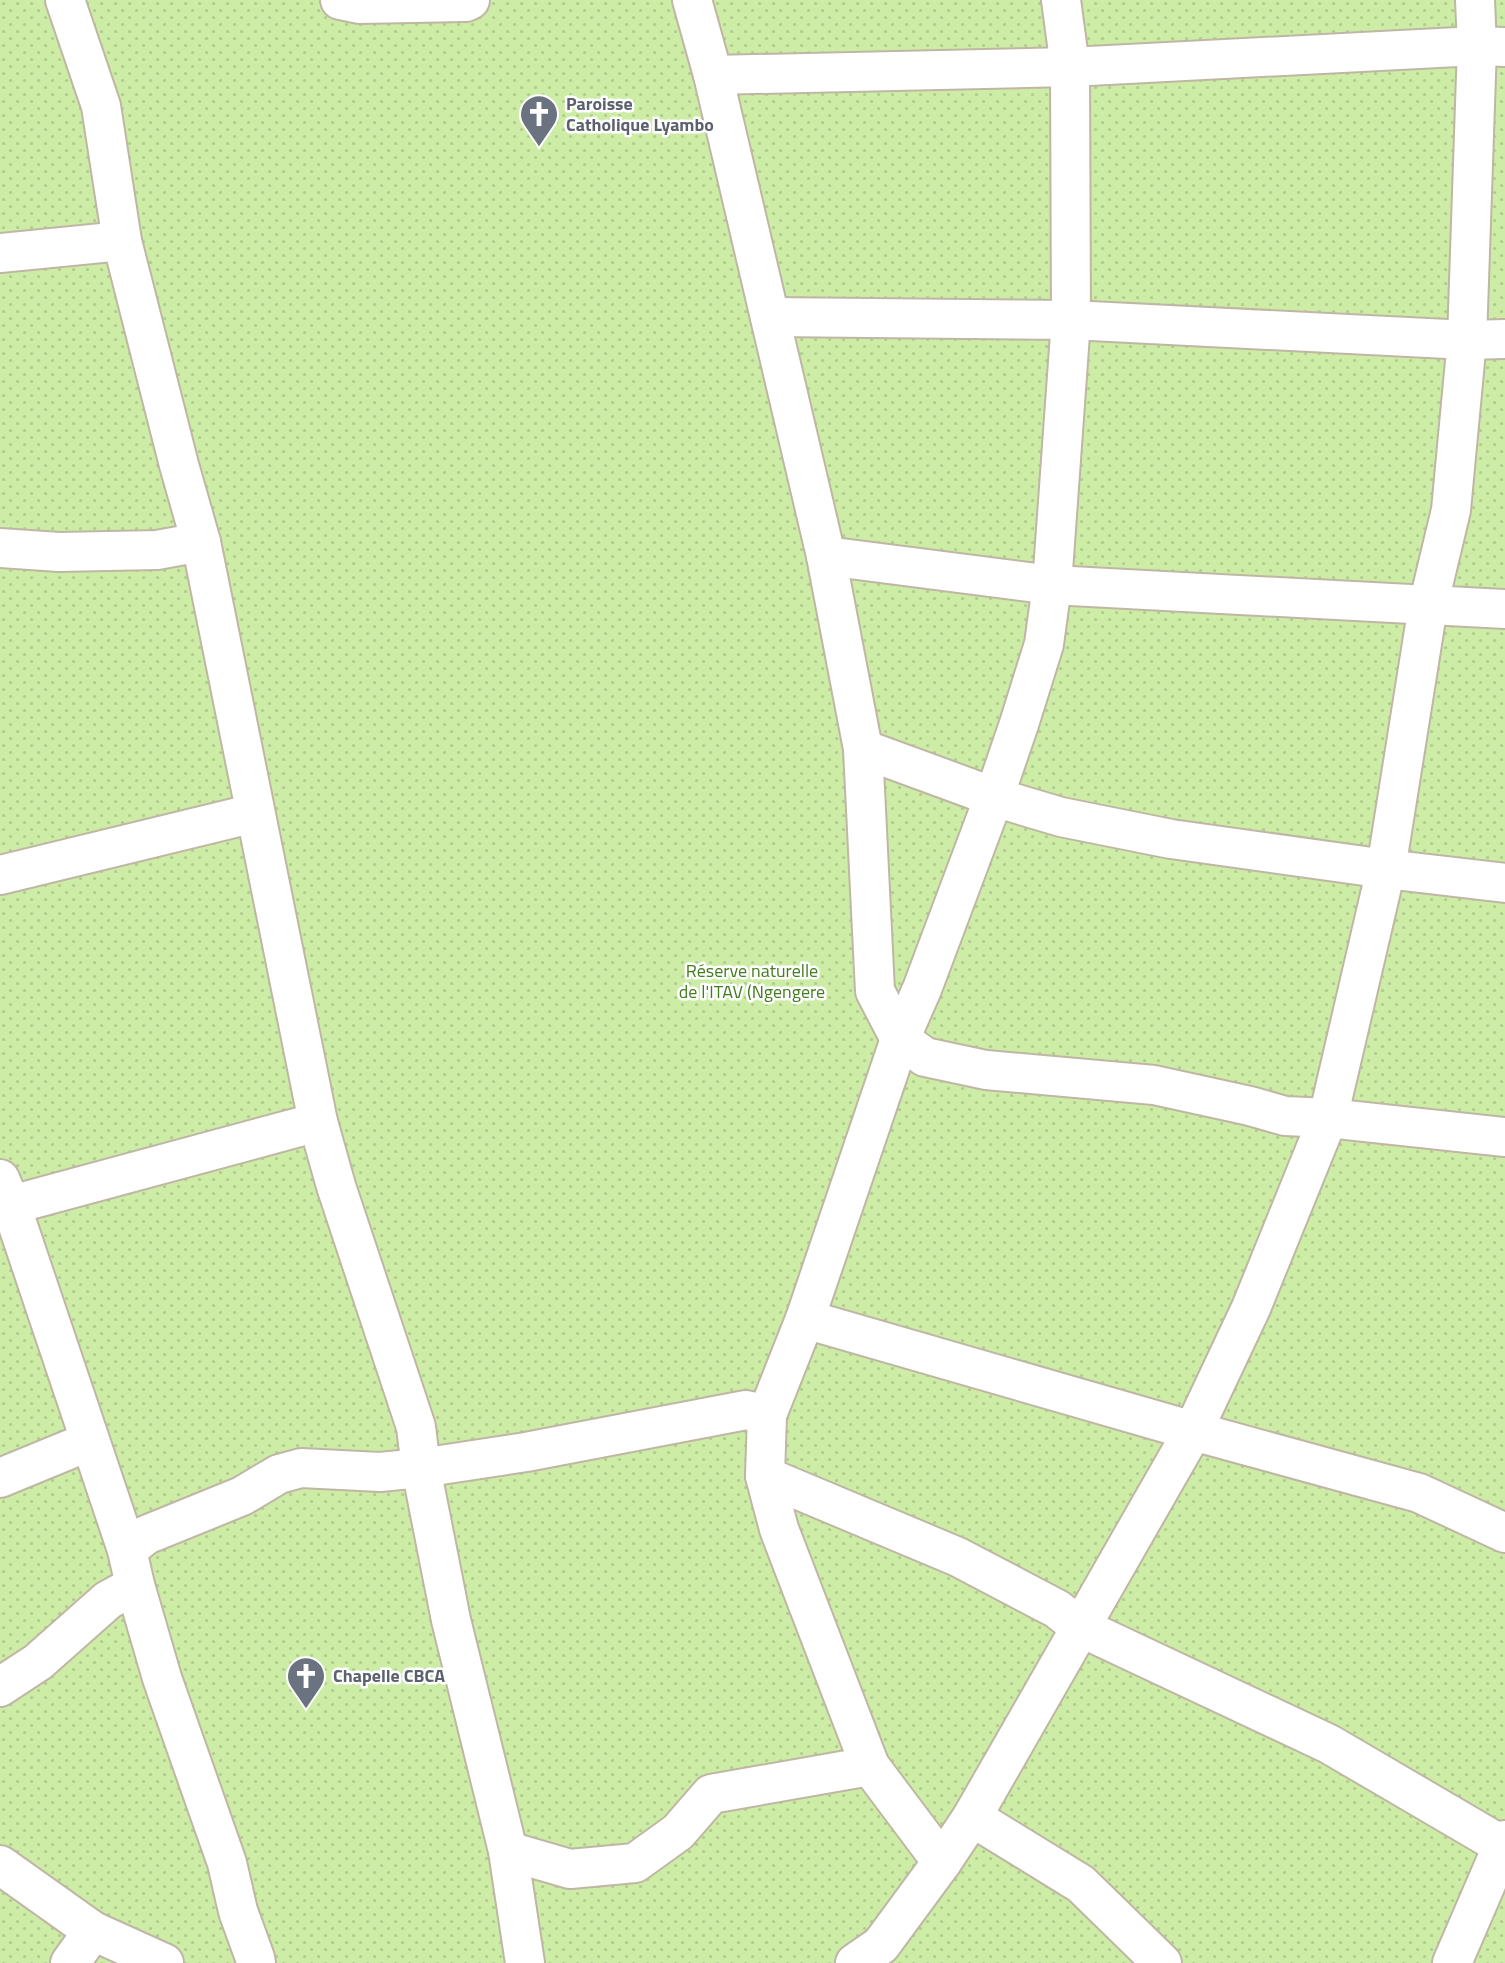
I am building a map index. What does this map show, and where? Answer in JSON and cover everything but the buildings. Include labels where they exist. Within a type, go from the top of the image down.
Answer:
[{"type":"street","points":[[65,0],[101,106],[122,242],[201,542],[317,1122],[416,1427],[421,1468],[451,1620],[508,1852],[525,1963]]},
{"type":"street","points":[[352,1],[470,0]]},
{"type":"street","points":[[692,0],[713,75],[827,556],[863,749],[875,991],[900,1039],[925,1057],[986,1070],[1154,1085],[1285,1116],[1505,1137]]},
{"type":"street","points":[[942,1862],[870,1766],[779,1529],[765,1476],[767,1415],[804,1319],[900,1039],[922,989],[994,797],[1044,644],[1052,585],[1071,320],[1070,67],[1061,0]]},
{"type":"street","points":[[877,1957],[972,1816],[1193,1431],[1251,1308],[1328,1118],[1386,869],[1428,606],[1451,510],[1491,47],[1475,0]]},
{"type":"street","points":[[713,75],[1070,67],[1491,47]]},
{"type":"street","points":[[0,253],[122,242]]},
{"type":"street","points":[[770,317],[1071,320],[1467,340],[1505,339]]},
{"type":"street","points":[[0,548],[59,552],[157,550],[201,542]]},
{"type":"street","points":[[827,556],[1052,585],[1505,609]]},
{"type":"street","points":[[863,749],[994,797],[1061,817],[1171,839],[1505,883]]},
{"type":"street","points":[[0,875],[255,813]]},
{"type":"street","points":[[256,1963],[238,1911],[227,1863],[162,1678],[131,1567],[90,1441],[3,1186],[317,1122]]},
{"type":"street","points":[[804,1319],[1419,1493],[1505,1533]]},
{"type":"street","points":[[0,1687],[38,1662],[108,1600],[131,1567],[146,1535],[242,1496],[279,1475],[301,1468],[380,1472],[421,1468],[526,1452],[746,1410],[767,1415]]},
{"type":"street","points":[[0,1478],[90,1441]]},
{"type":"street","points":[[765,1476],[958,1557],[1057,1609],[1080,1627],[1329,1744],[1504,1844],[1452,1963]]},
{"type":"street","points":[[508,1852],[570,1869],[635,1863],[678,1832],[710,1794],[870,1766]]},
{"type":"street","points":[[972,1816],[1081,1884],[1162,1963]]},
{"type":"street","points":[[0,1865],[93,1931],[164,1963]]},
{"type":"street","points":[[71,1963],[93,1931]]},
{"type":"green space","name":"Réserve naturelle de l'ITAV (Ngengere","points":[[0,0],[1505,0],[1505,1963],[0,1963]]},
{"type":"place","name":"Paroisse Catholique Lyambo","points":[[539,148]]},
{"type":"place","name":"Chapelle CBCA","points":[[306,1710]]}]
